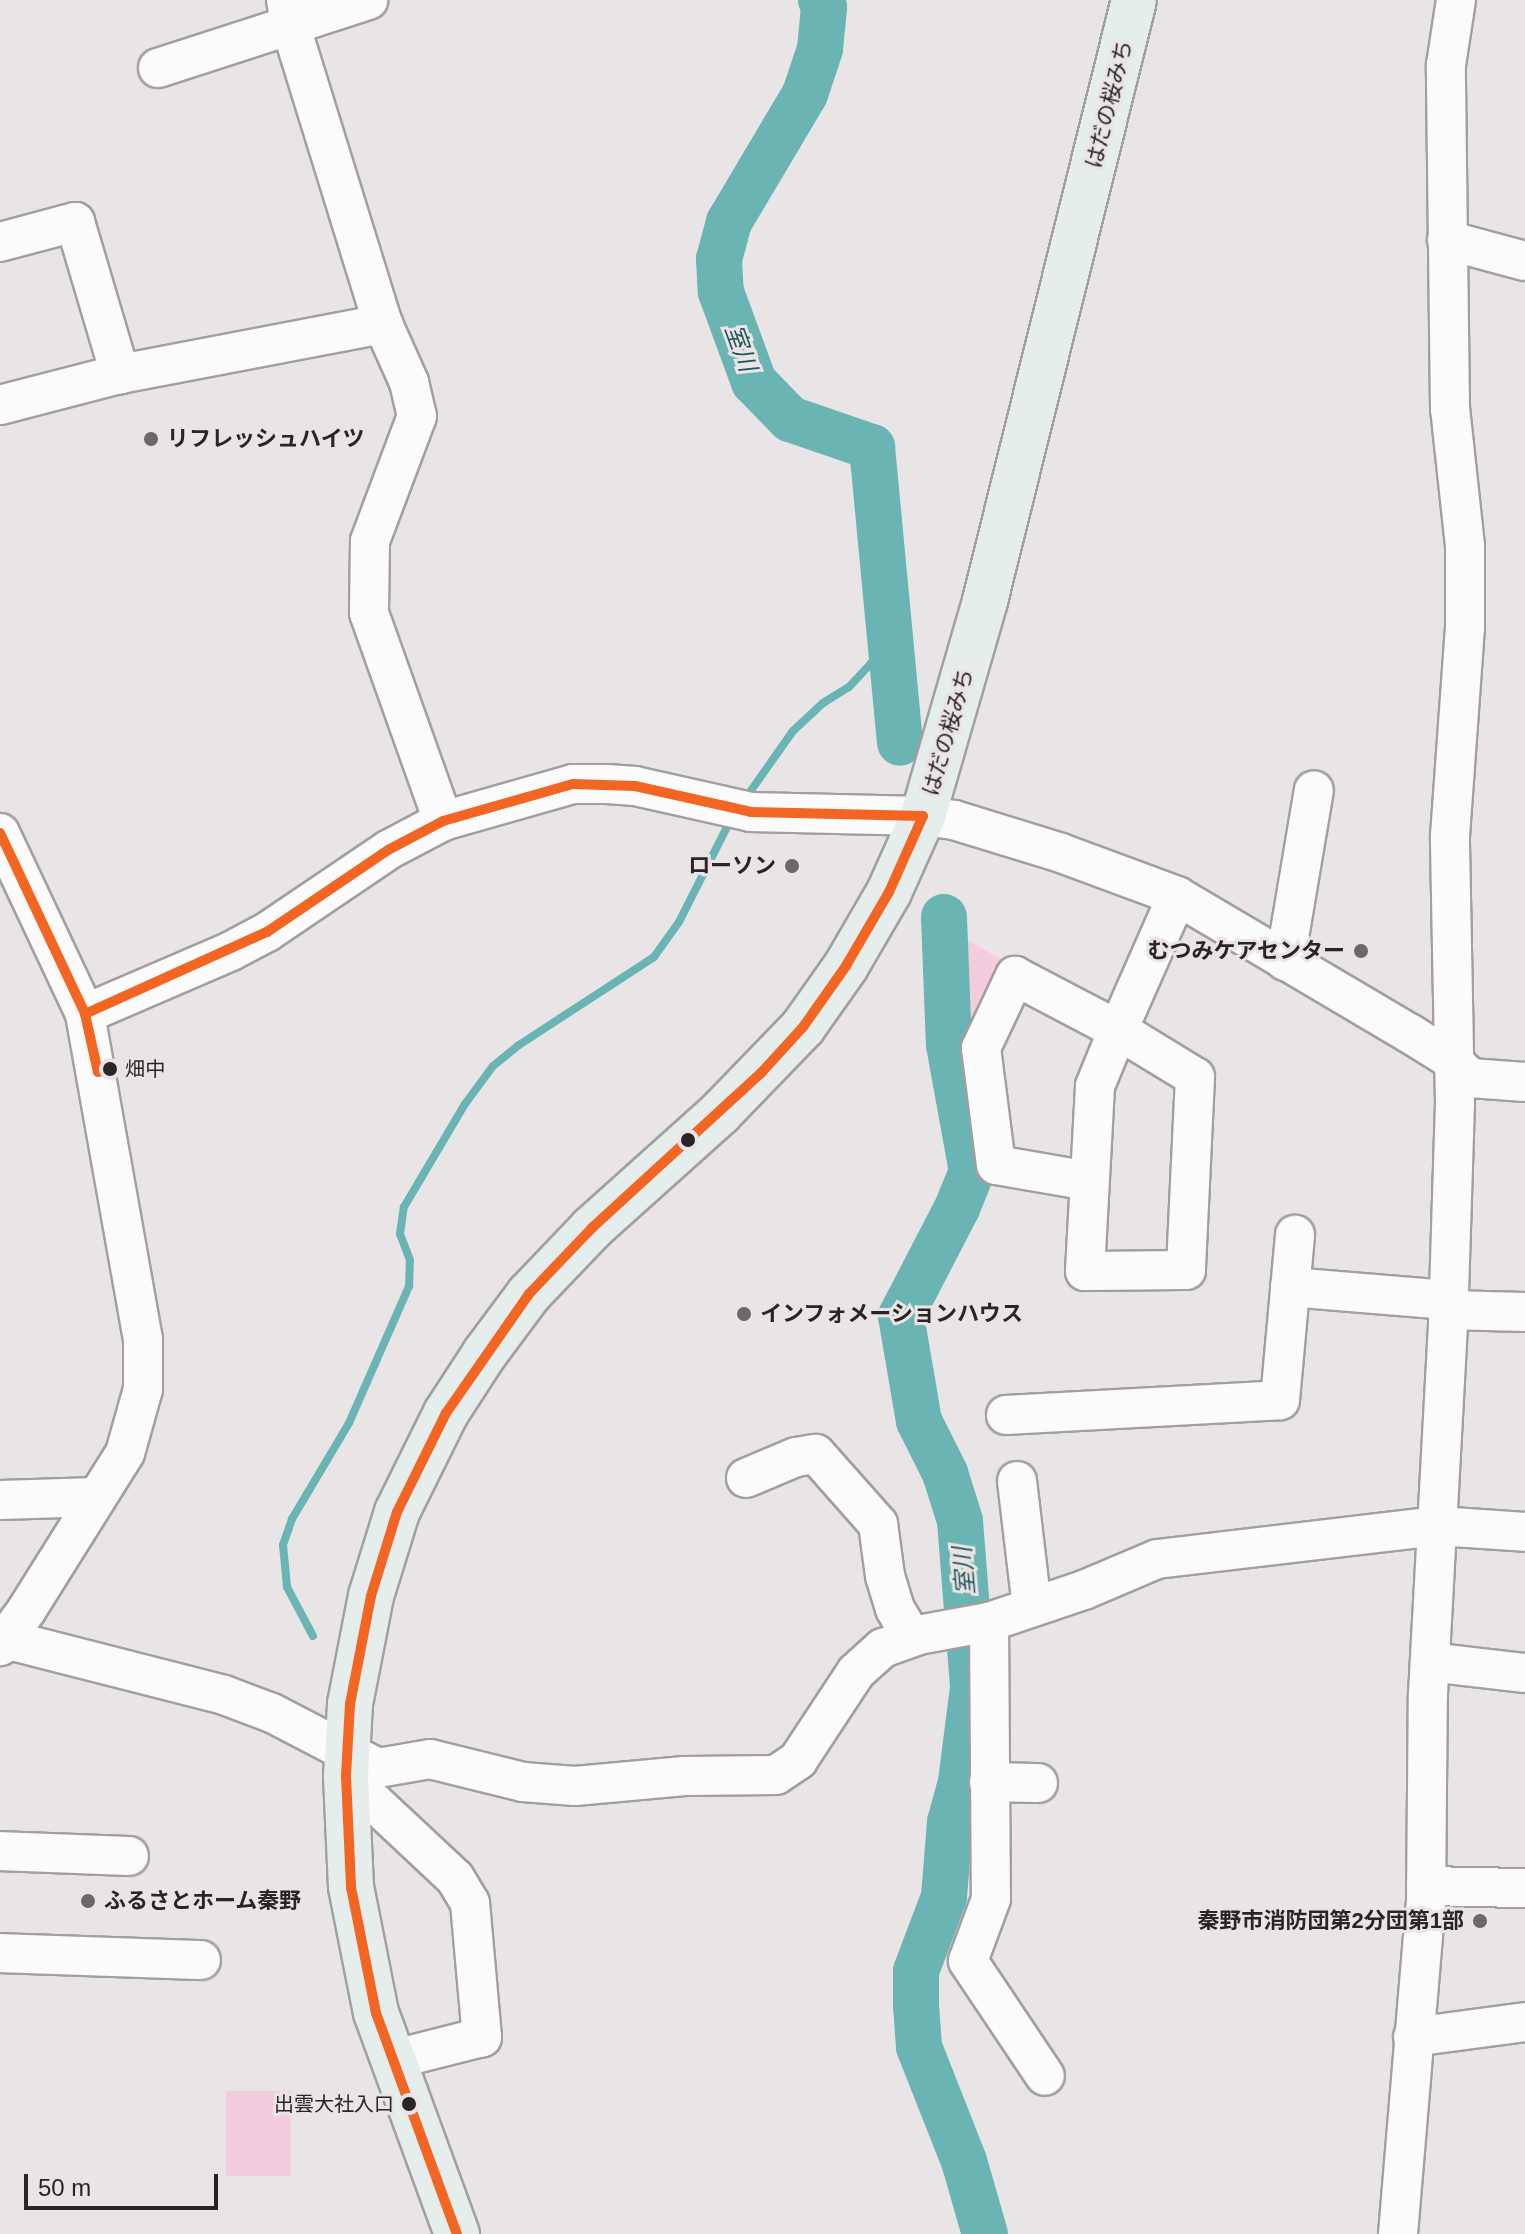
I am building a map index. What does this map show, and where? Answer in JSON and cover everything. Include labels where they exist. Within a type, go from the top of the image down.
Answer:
[{"type":"main road","name":"はだの桜みち","points":[[457,2234],[376,2013],[351,1887],[346,1765],[350,1704],[371,1596],[397,1512],[446,1413],[529,1294],[592,1228],[761,1073],[803,1027],[846,966],[889,892],[923,816],[985,601],[1134,0]]},
{"type":"street","points":[[158,68],[288,13],[368,0]]},
{"type":"street","points":[[1398,2234],[1426,1886],[1430,1662],[1455,1104],[1451,1059],[1450,836],[1465,628],[1465,546],[1450,409],[1446,65],[1456,0]]},
{"type":"street","points":[[288,13],[383,324],[409,382],[417,416],[370,541],[369,613],[443,821]]},
{"type":"street","points":[[0,242],[75,222],[120,374]]},
{"type":"street","points":[[1447,240],[1525,261]]},
{"type":"street","points":[[0,405],[120,374],[383,324]]},
{"type":"street","points":[[85,1014],[157,986],[255,938],[388,850],[443,821],[584,784],[635,786],[751,812],[923,816],[954,820],[1061,853],[1177,896],[1451,1059],[1470,1078],[1525,1082]]},
{"type":"street","points":[[1285,961],[1323,806]]},
{"type":"street","points":[[4,850],[85,1014],[143,1339],[143,1389],[125,1453],[3,1642],[224,1695],[272,1713],[346,1765],[455,1878],[470,1903],[482,2037],[391,2060]]},
{"type":"street","points":[[1089,1181],[996,1165],[981,1048],[1015,976],[1118,1030],[1195,1077],[1186,1270],[1085,1271],[1095,1086],[1118,1030],[1177,896]]},
{"type":"street","points":[[1006,1415],[1280,1400],[1295,1235]]},
{"type":"street","points":[[1290,1287],[1525,1312]]},
{"type":"street","points":[[746,1478],[796,1457],[816,1454],[878,1524],[885,1576],[895,1609],[912,1637]]},
{"type":"street","points":[[1017,1481],[1032,1606]]},
{"type":"street","points":[[0,1500],[97,1497]]},
{"type":"street","points":[[346,1765],[378,1768],[430,1759],[523,1782],[575,1786],[685,1776],[776,1775],[798,1760],[856,1672],[883,1648],[912,1637],[974,1625],[1084,1590],[1157,1559],[1438,1526],[1525,1532]]},
{"type":"street","points":[[974,1625],[989,1782],[991,1899],[968,1961],[991,2017],[1045,2076]]},
{"type":"street","points":[[1430,1662],[1525,1673]]},
{"type":"street","points":[[989,1782],[1038,1783]]},
{"type":"street","points":[[0,1851],[129,1856]]},
{"type":"street","points":[[1426,1886],[1525,1888]]},
{"type":"street","points":[[0,1953],[201,1960]]},
{"type":"street","points":[[1413,2037],[1525,2022]]},
{"type":"shaded area","points":[[966,939],[1009,964],[969,1032],[960,941]]},
{"type":"shaded area","points":[[226,2091],[291,2091],[291,2176],[226,2176]]},
{"type":"waterway","name":"室川","points":[[821,0],[824,7],[820,49],[805,94],[729,222],[719,259],[721,292],[754,382],[790,419],[872,447],[900,743]]},
{"type":"waterway","points":[[745,799],[793,731],[823,703],[849,687],[871,663],[893,654]]},
{"type":"waterway","points":[[313,1636],[287,1587],[283,1545],[292,1519],[349,1423],[409,1286],[410,1260],[400,1234],[404,1207],[465,1104],[493,1066],[519,1045],[654,957],[679,922],[730,821]]},
{"type":"waterway","name":"室川","points":[[944,917],[949,1045],[972,1171],[958,1206],[901,1316],[919,1421],[945,1473],[960,1521],[973,1688],[961,1782],[950,1822],[944,1897],[916,1971],[916,2005],[919,2047],[964,2161],[985,2234]]},
{"type":"transit line","points":[[85,1014],[267,932],[388,850],[443,821],[573,784],[635,786],[751,812],[923,816],[889,892],[846,966],[803,1027],[761,1073],[592,1228],[529,1294],[446,1413],[397,1512],[371,1596],[350,1704],[346,1776],[351,1887],[376,2013],[457,2234]]},
{"type":"transit line","points":[[0,833],[85,1014],[98,1072],[110,1069]]},
{"type":"place","name":"リフレッシュハイツ","points":[[151,439]]},
{"type":"place","name":"ローソン","points":[[792,866]]},
{"type":"place","name":"むつみケアセンター","points":[[1361,951]]},
{"type":"place","name":"畑中","points":[[110,1069]]},
{"type":"place","name":"インフォメーションハウス","points":[[744,1314]]},
{"type":"place","name":"ふるさとホーム秦野","points":[[88,1901]]},
{"type":"place","name":"秦野市消防団第2分団第1部","points":[[1480,1921]]},
{"type":"place","name":"出雲大社入口","points":[[409,2104]]}]
